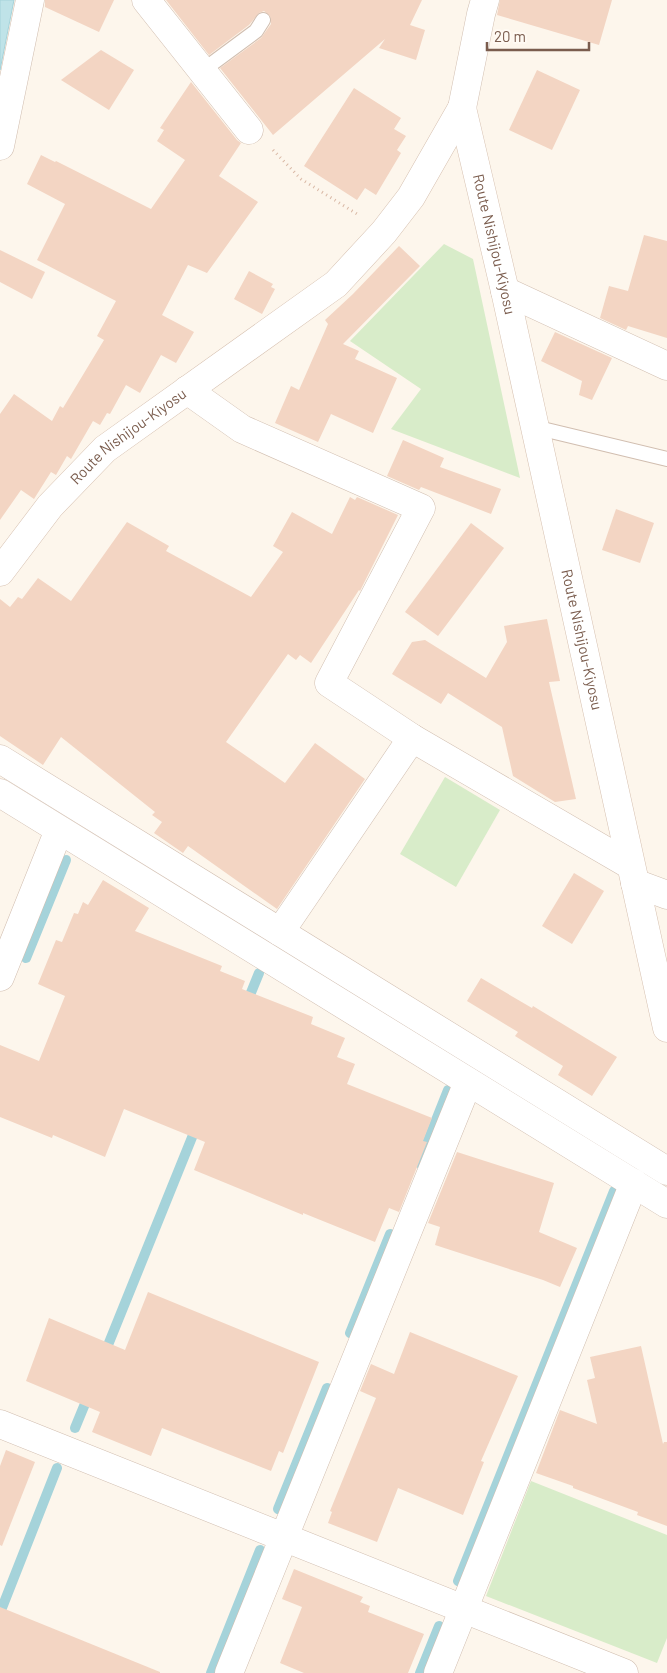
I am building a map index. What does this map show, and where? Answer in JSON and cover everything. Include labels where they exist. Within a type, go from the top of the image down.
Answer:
[{"type":"street","points":[[0,146],[30,0]]},
{"type":"street","points":[[146,0],[249,130]]},
{"type":"street","points":[[462,108],[485,0]]},
{"type":"street","name":"Route Nishijou-Kiyosu","points":[[0,572],[50,506],[105,449],[336,284],[384,232],[411,197],[462,108]]},
{"type":"street","name":"Route Nishijou-Kiyosu","points":[[462,108],[505,291],[667,1028]]},
{"type":"street","points":[[505,291],[667,366]]},
{"type":"street","points":[[187,390],[242,429],[420,508],[329,683],[412,738],[667,896]]},
{"type":"street","points":[[280,932],[412,738]]},
{"type":"street","points":[[0,759],[667,1171]]},
{"type":"street","points":[[0,793],[667,1204]]},
{"type":"street","points":[[0,977],[59,830]]},
{"type":"street","points":[[229,1673],[468,1082]]},
{"type":"street","points":[[438,1673],[634,1183]]},
{"type":"street","points":[[0,1424],[624,1673]]},
{"type":"lane","points":[[202,71],[256,30],[263,20]]},
{"type":"lane","points":[[534,427],[667,459]]},
{"type":"path","points":[[249,130],[256,132],[301,179],[384,232]]},
{"type":"green space","points":[[444,244],[473,259],[520,478],[391,429],[421,389],[350,341]]},
{"type":"green space","points":[[445,777],[500,810],[456,887],[400,854]]},
{"type":"green space","points":[[531,1481],[667,1535],[667,1638],[657,1663],[486,1596]]},
{"type":"water","points":[[0,0],[14,0],[0,70]]},
{"type":"building","points":[[45,0],[114,0],[99,32],[45,7]]},
{"type":"building","points":[[166,0],[422,0],[410,25],[425,30],[416,60],[379,48],[385,39],[273,135],[220,68],[261,38],[271,24],[270,16],[264,11],[259,13],[249,25],[209,55]]},
{"type":"building","points":[[500,0],[612,0],[599,45],[497,15]]},
{"type":"building","points":[[101,50],[134,70],[109,110],[61,80]]},
{"type":"building","points":[[537,70],[580,90],[552,150],[509,130]]},
{"type":"building","points":[[191,82],[241,143],[219,176],[258,202],[207,273],[188,265],[162,315],[194,332],[176,363],[161,355],[140,393],[126,385],[110,414],[107,413],[100,425],[93,421],[71,459],[67,456],[56,475],[51,472],[34,499],[21,490],[0,520],[0,414],[14,394],[52,421],[60,406],[63,408],[104,340],[97,336],[116,301],[37,260],[65,204],[27,184],[41,155],[151,209],[185,160],[157,141],[164,130],[160,128]]},
{"type":"building","points":[[354,88],[401,118],[394,129],[406,136],[397,150],[401,153],[376,195],[365,188],[357,200],[304,166]]},
{"type":"building","points":[[644,235],[667,241],[667,338],[628,326],[626,330],[600,318],[609,286],[628,291]]},
{"type":"building","points":[[399,246],[420,266],[343,344],[359,351],[355,359],[397,378],[373,433],[331,414],[318,442],[275,423],[291,386],[299,390],[328,324],[325,320]]},
{"type":"building","points":[[0,250],[45,272],[32,299],[0,282]]},
{"type":"building","points":[[249,271],[273,284],[271,287],[275,289],[262,314],[234,299]]},
{"type":"building","points":[[555,332],[612,358],[592,400],[579,395],[582,381],[541,361]]},
{"type":"building","points":[[403,440],[444,458],[440,467],[501,489],[491,514],[421,487],[419,490],[387,476]]},
{"type":"building","points":[[350,497],[355,500],[357,497],[398,515],[360,591],[311,663],[300,655],[296,660],[288,654],[226,742],[285,783],[315,743],[365,779],[277,909],[188,846],[183,853],[154,833],[162,822],[152,815],[155,812],[61,737],[43,765],[0,736],[0,599],[10,607],[18,597],[22,599],[38,578],[71,601],[127,522],[169,546],[166,551],[251,597],[283,552],[273,546],[292,512],[332,534]]},
{"type":"building","points":[[616,509],[654,523],[640,563],[602,550]]},
{"type":"building","points":[[471,523],[504,548],[438,636],[405,612]]},
{"type":"building","points":[[547,619],[560,681],[549,682],[576,799],[555,802],[513,776],[502,727],[448,693],[441,704],[392,674],[412,642],[425,640],[486,678],[507,642],[504,626]]},
{"type":"building","points":[[574,873],[604,891],[572,944],[542,926]]},
{"type":"building","points":[[103,880],[149,908],[135,931],[222,966],[220,971],[245,981],[242,989],[313,1017],[311,1024],[345,1038],[337,1057],[355,1064],[347,1084],[432,1118],[423,1141],[427,1142],[399,1212],[389,1208],[375,1242],[303,1213],[303,1215],[194,1170],[205,1142],[124,1109],[105,1157],[53,1135],[52,1138],[0,1117],[0,1045],[39,1061],[65,996],[38,984],[56,940],[62,942],[74,913],[78,914],[83,902],[88,905]]},
{"type":"building","points":[[481,978],[532,1008],[533,1006],[617,1057],[592,1096],[558,1075],[563,1066],[515,1036],[518,1032],[467,1001]]},
{"type":"building","points":[[457,1152],[554,1183],[539,1232],[577,1248],[560,1287],[435,1245],[440,1227],[428,1223]]},
{"type":"building","points":[[148,1292],[319,1362],[283,1453],[279,1451],[271,1471],[162,1428],[151,1456],[92,1432],[100,1412],[26,1381],[49,1318],[125,1350]]},
{"type":"building","points":[[410,1332],[518,1376],[481,1461],[484,1462],[463,1515],[398,1488],[377,1542],[328,1523],[332,1512],[330,1511],[376,1398],[360,1391],[371,1364],[394,1374]]},
{"type":"building","points":[[641,1346],[663,1444],[667,1442],[667,1526],[637,1515],[638,1512],[536,1473],[560,1410],[597,1424],[587,1380],[595,1378],[590,1357]]},
{"type":"building","points":[[6,1450],[35,1462],[2,1546],[0,1545],[0,1466]]},
{"type":"building","points":[[294,1569],[363,1597],[360,1602],[370,1606],[368,1612],[424,1634],[408,1673],[304,1673],[280,1663],[302,1607],[282,1599]]},
{"type":"building","points":[[0,1607],[160,1672],[160,1673],[0,1673]]},
{"type":"waterway","points":[[26,958],[66,860]]},
{"type":"waterway","points":[[246,1005],[259,973]]},
{"type":"waterway","points":[[419,1163],[448,1090]]},
{"type":"waterway","points":[[104,1355],[197,1125]]},
{"type":"waterway","points":[[458,1581],[614,1191]]},
{"type":"waterway","points":[[350,1333],[390,1234]]},
{"type":"waterway","points":[[278,1509],[327,1388]]},
{"type":"waterway","points":[[75,1428],[89,1394]]},
{"type":"waterway","points":[[0,1613],[57,1468]]},
{"type":"waterway","points":[[211,1673],[260,1550]]},
{"type":"waterway","points":[[420,1673],[439,1626]]}]
